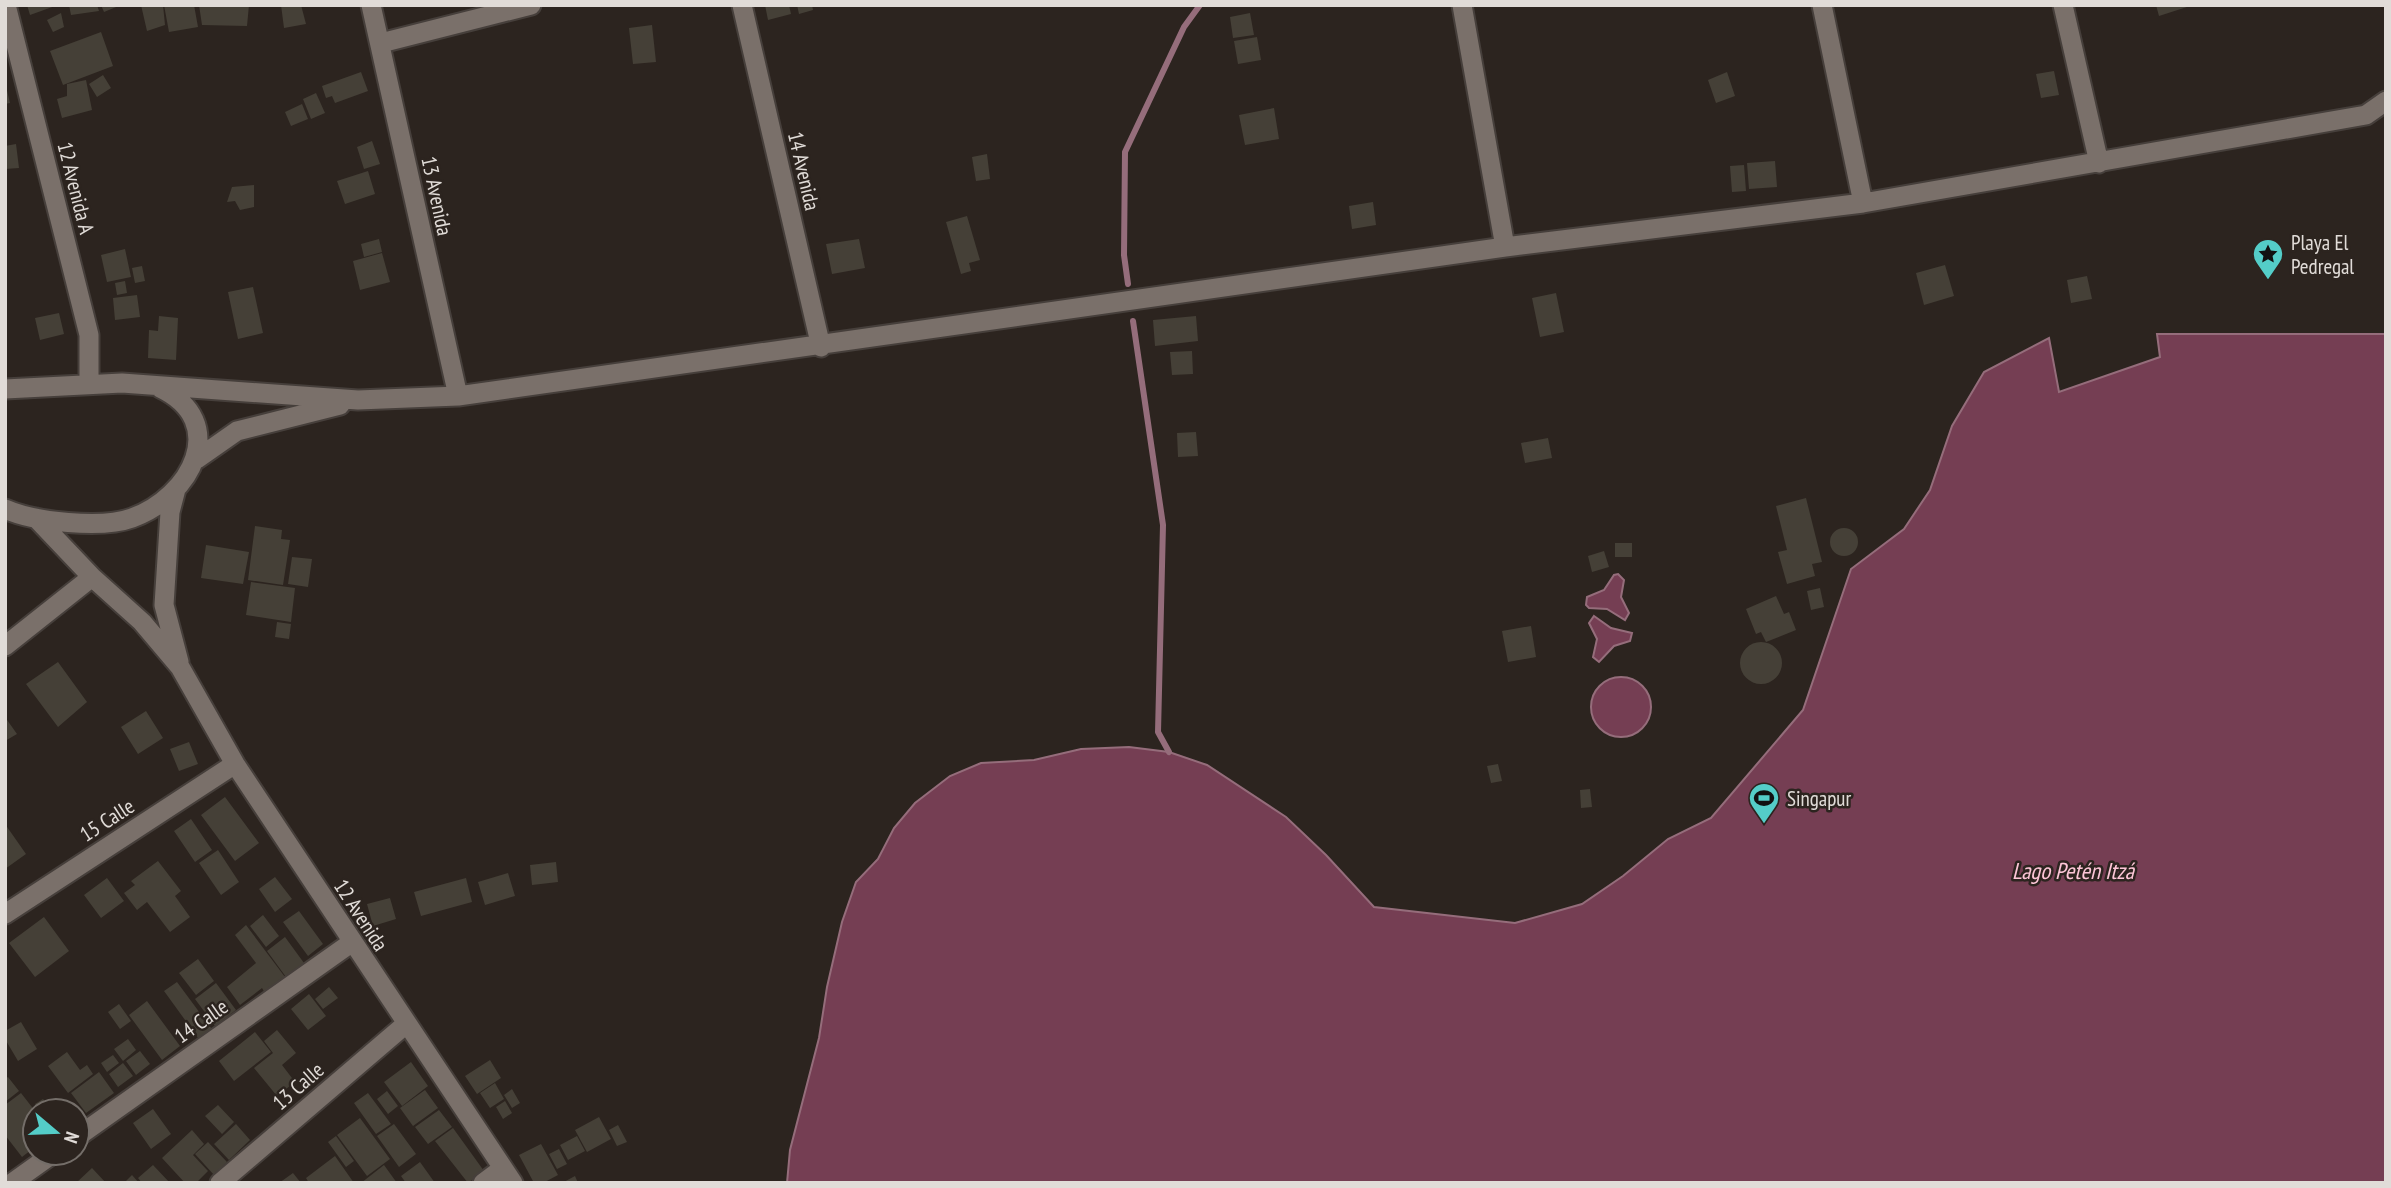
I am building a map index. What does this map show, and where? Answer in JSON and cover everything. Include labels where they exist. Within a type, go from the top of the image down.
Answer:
[{"type":"street","name":"12 Avenida A","points":[[6,5],[89,335],[89,384]]},
{"type":"street","name":"13 Avenida","points":[[371,5],[458,397]]},
{"type":"street","points":[[381,43],[531,5]]},
{"type":"street","name":"14 Avenida","points":[[742,5],[821,347]]},
{"type":"street","points":[[1462,5],[1505,247]]},
{"type":"street","points":[[1822,5],[1863,203]]},
{"type":"street","points":[[2063,5],[2099,163]]},
{"type":"street","points":[[5,389],[122,383],[358,400],[458,397],[1505,247],[1863,203],[2366,115],[2386,101]]},
{"type":"street","points":[[156,386],[179,397],[190,411],[198,433],[197,459]]},
{"type":"street","points":[[5,509],[36,518],[109,523],[131,519],[151,509],[177,488],[197,459],[237,431],[358,400]]},
{"type":"street","name":"12 Avenida","points":[[177,488],[170,512],[164,605],[180,667]]},
{"type":"street","name":"12 Avenida","points":[[36,518],[92,577],[142,622],[180,667],[234,764],[508,1175]]},
{"type":"street","points":[[5,646],[92,577]]},
{"type":"street","name":"15 Calle","points":[[5,914],[234,764]]},
{"type":"street","name":"14 Calle","points":[[91,1127],[351,943]]},
{"type":"street","name":"13 Calle","points":[[220,1183],[406,1024]]},
{"type":"street","points":[[12,1183],[34,1167]]},
{"type":"street","points":[[483,1183],[508,1175]]},
{"type":"water","name":"Lago Petén Itzá","points":[[2157,334],[2386,334],[2386,1183],[787,1183],[790,1150],[819,1038],[827,987],[842,922],[856,882],[878,859],[894,828],[915,803],[950,776],[981,763],[1034,760],[1081,749],[1129,747],[1169,752],[1207,765],[1286,817],[1374,907],[1515,923],[1582,904],[1623,876],[1668,839],[1711,818],[1803,710],[1851,569],[1904,529],[1930,490],[1952,426],[1984,372],[2049,338],[2059,392],[2160,357]]},
{"type":"water","points":[[1618,574],[1624,580],[1621,597],[1629,613],[1625,620],[1607,609],[1589,608],[1586,605],[1587,597],[1604,590],[1614,575]]},
{"type":"water","points":[[1594,616],[1611,628],[1632,633],[1630,641],[1614,646],[1599,662],[1593,657],[1597,639],[1589,623]]},
{"type":"water","points":[[1621,677],[1638,682],[1646,690],[1651,707],[1646,724],[1638,732],[1621,737],[1604,732],[1596,724],[1591,707],[1596,690],[1604,682]]},
{"type":"building","points":[[27,5],[55,5],[55,6],[30,15]]},
{"type":"building","points":[[69,5],[97,5],[99,11],[71,15]]},
{"type":"building","points":[[101,5],[121,5],[104,12]]},
{"type":"building","points":[[141,5],[163,5],[165,25],[147,31]]},
{"type":"building","points":[[164,5],[194,5],[198,27],[169,32]]},
{"type":"building","points":[[199,5],[249,5],[247,26],[202,25]]},
{"type":"building","points":[[281,5],[301,5],[306,24],[284,28]]},
{"type":"building","points":[[765,5],[789,5],[791,14],[768,20]]},
{"type":"building","points":[[797,5],[812,5],[813,10],[799,14]]},
{"type":"building","points":[[2156,5],[2190,5],[2190,6],[2159,16]]},
{"type":"building","points":[[61,13],[64,27],[53,32],[47,20]]},
{"type":"building","points":[[1250,13],[1254,35],[1233,38],[1230,17]]},
{"type":"building","points":[[652,25],[656,62],[633,64],[629,28]]},
{"type":"building","points":[[101,32],[113,66],[63,85],[50,51]]},
{"type":"building","points":[[1257,37],[1261,60],[1238,64],[1234,41]]},
{"type":"building","points":[[2054,71],[2059,95],[2041,98],[2036,74]]},
{"type":"building","points":[[361,72],[368,91],[335,103],[332,96],[326,98],[322,86]]},
{"type":"building","points":[[1727,72],[1735,96],[1716,103],[1708,80]]},
{"type":"building","points":[[103,75],[111,88],[97,97],[89,84]]},
{"type":"building","points":[[86,80],[92,110],[62,118],[57,99],[67,96],[67,84]]},
{"type":"building","points":[[5,82],[10,103],[5,104]]},
{"type":"building","points":[[316,93],[325,113],[311,119],[303,99]]},
{"type":"building","points":[[302,104],[308,119],[291,126],[285,112]]},
{"type":"building","points":[[1274,108],[1279,139],[1245,145],[1239,115]]},
{"type":"building","points":[[372,141],[380,164],[364,169],[357,147]]},
{"type":"building","points":[[16,144],[19,168],[5,169],[5,146]]},
{"type":"building","points":[[987,154],[990,179],[976,181],[972,157]]},
{"type":"building","points":[[1775,161],[1777,187],[1749,189],[1747,163]]},
{"type":"building","points":[[1744,165],[1746,191],[1732,192],[1730,166]]},
{"type":"building","points":[[368,171],[375,194],[345,204],[337,181]]},
{"type":"building","points":[[254,185],[254,207],[240,210],[235,201],[227,202],[232,187]]},
{"type":"building","points":[[1373,202],[1376,225],[1352,229],[1349,206]]},
{"type":"building","points":[[967,216],[980,260],[969,263],[971,271],[961,274],[946,222]]},
{"type":"building","points":[[379,239],[382,252],[364,257],[361,244]]},
{"type":"building","points":[[859,239],[865,268],[832,274],[826,244]]},
{"type":"building","points":[[125,249],[131,277],[107,282],[101,255]]},
{"type":"building","points":[[382,253],[390,282],[360,290],[353,261]]},
{"type":"building","points":[[1945,265],[1954,296],[1924,305],[1916,273]]},
{"type":"building","points":[[142,266],[145,281],[135,283],[132,268]]},
{"type":"building","points":[[2087,276],[2092,299],[2071,303],[2067,280]]},
{"type":"building","points":[[125,281],[127,293],[117,295],[115,283]]},
{"type":"building","points":[[253,287],[263,333],[238,339],[228,292]]},
{"type":"building","points":[[1556,293],[1564,332],[1540,337],[1532,298]]},
{"type":"building","points":[[137,295],[140,317],[115,320],[113,298]]},
{"type":"building","points":[[59,313],[64,334],[40,340],[35,318]]},
{"type":"building","points":[[159,316],[178,318],[176,360],[148,358],[149,330],[158,331]]},
{"type":"building","points":[[1196,316],[1198,341],[1155,346],[1153,320]]},
{"type":"building","points":[[1192,351],[1193,374],[1172,375],[1170,352]]},
{"type":"building","points":[[1196,432],[1198,456],[1178,457],[1177,433]]},
{"type":"building","points":[[1548,438],[1552,458],[1525,463],[1521,443]]},
{"type":"building","points":[[1806,498],[1822,562],[1812,564],[1815,576],[1787,584],[1778,552],[1787,550],[1776,506]]},
{"type":"building","points":[[255,526],[282,530],[281,539],[290,540],[283,585],[248,580]]},
{"type":"building","points":[[1844,528],[1854,532],[1858,542],[1854,552],[1844,556],[1834,552],[1830,542],[1834,532]]},
{"type":"building","points":[[1615,543],[1632,543],[1632,557],[1615,557]]},
{"type":"building","points":[[206,545],[249,552],[243,584],[201,578]]},
{"type":"building","points":[[1604,551],[1609,567],[1592,572],[1588,556]]},
{"type":"building","points":[[292,557],[312,559],[308,587],[288,584]]},
{"type":"building","points":[[251,582],[295,588],[291,622],[246,615]]},
{"type":"building","points":[[1820,588],[1824,607],[1811,610],[1807,591]]},
{"type":"building","points":[[1776,596],[1784,614],[1789,612],[1796,630],[1766,642],[1761,632],[1756,634],[1746,609]]},
{"type":"building","points":[[277,622],[291,624],[289,639],[275,637]]},
{"type":"building","points":[[1531,626],[1536,657],[1508,662],[1502,631]]},
{"type":"building","points":[[1761,642],[1776,648],[1782,663],[1776,678],[1761,684],[1746,678],[1740,663],[1746,648]]},
{"type":"building","points":[[58,662],[87,702],[58,727],[26,684]]},
{"type":"building","points":[[146,711],[163,738],[138,754],[121,727]]},
{"type":"building","points":[[5,717],[17,734],[5,741]]},
{"type":"building","points":[[189,742],[198,764],[179,771],[170,749]]},
{"type":"building","points":[[1498,764],[1502,781],[1491,783],[1487,766]]},
{"type":"building","points":[[1590,789],[1592,807],[1581,808],[1580,790]]},
{"type":"building","points":[[225,797],[259,843],[235,861],[201,815]]},
{"type":"building","points":[[191,819],[212,850],[195,862],[174,831]]},
{"type":"building","points":[[5,824],[26,854],[5,869]]},
{"type":"building","points":[[218,850],[239,882],[221,895],[199,863]]},
{"type":"building","points":[[158,861],[181,891],[175,896],[190,917],[170,932],[147,902],[137,910],[124,893],[135,885],[131,881]]},
{"type":"building","points":[[556,862],[558,882],[532,885],[530,865]]},
{"type":"building","points":[[508,873],[515,896],[485,905],[478,882]]},
{"type":"building","points":[[275,877],[292,899],[275,912],[259,889]]},
{"type":"building","points":[[107,878],[124,901],[101,918],[84,895]]},
{"type":"building","points":[[466,878],[472,902],[421,916],[414,892]]},
{"type":"building","points":[[390,898],[396,919],[373,926],[367,904]]},
{"type":"building","points":[[299,911],[323,944],[308,956],[283,922]]},
{"type":"building","points":[[263,915],[279,936],[266,947],[250,926]]},
{"type":"building","points":[[44,917],[69,951],[35,977],[9,943]]},
{"type":"building","points":[[246,925],[285,977],[265,993],[262,988],[240,1005],[227,987],[256,963],[235,935]]},
{"type":"building","points":[[285,937],[304,963],[286,977],[267,951]]},
{"type":"building","points":[[198,959],[214,981],[196,995],[179,973]]},
{"type":"building","points":[[177,982],[214,1032],[201,1042],[164,991]]},
{"type":"building","points":[[216,983],[236,1010],[215,1026],[195,999]]},
{"type":"building","points":[[329,987],[338,998],[323,1009],[315,999]]},
{"type":"building","points":[[309,994],[326,1016],[308,1030],[291,1009]]},
{"type":"building","points":[[147,1001],[180,1046],[162,1060],[129,1015]]},
{"type":"building","points":[[119,1004],[131,1021],[120,1029],[108,1012]]},
{"type":"building","points":[[21,1022],[37,1049],[18,1061],[5,1039],[5,1031]]},
{"type":"building","points":[[277,1030],[296,1053],[282,1065],[295,1082],[277,1096],[254,1068],[273,1053],[264,1041]]},
{"type":"building","points":[[255,1032],[271,1052],[234,1081],[219,1061]]},
{"type":"building","points":[[128,1039],[136,1050],[123,1061],[114,1049]]},
{"type":"building","points":[[140,1051],[150,1064],[136,1075],[126,1061]]},
{"type":"building","points":[[67,1052],[80,1070],[87,1065],[93,1074],[68,1093],[48,1066]]},
{"type":"building","points":[[113,1055],[119,1063],[107,1072],[101,1063]]},
{"type":"building","points":[[490,1060],[501,1078],[477,1094],[465,1076]]},
{"type":"building","points":[[411,1062],[428,1086],[402,1106],[384,1082]]},
{"type":"building","points":[[123,1063],[133,1076],[118,1087],[109,1074]]},
{"type":"building","points":[[99,1072],[114,1093],[91,1109],[91,1097],[74,1097],[71,1093]]},
{"type":"building","points":[[8,1077],[19,1091],[5,1102],[5,1079]]},
{"type":"building","points":[[495,1083],[504,1099],[490,1108],[480,1093]]},
{"type":"building","points":[[512,1089],[520,1103],[512,1108],[504,1095]]},
{"type":"building","points":[[425,1090],[438,1108],[413,1126],[400,1108]]},
{"type":"building","points":[[387,1091],[398,1106],[388,1114],[377,1099]]},
{"type":"building","points":[[21,1093],[24,1097],[21,1097],[21,1156],[5,1135],[5,1105]]},
{"type":"building","points":[[368,1093],[391,1124],[376,1134],[354,1103]]},
{"type":"building","points":[[505,1101],[512,1113],[503,1119],[496,1107]]},
{"type":"building","points":[[218,1105],[234,1122],[222,1134],[205,1116]]},
{"type":"building","points":[[153,1109],[171,1134],[151,1149],[133,1123]]},
{"type":"building","points":[[439,1110],[452,1127],[428,1144],[415,1127]]},
{"type":"building","points":[[599,1117],[611,1139],[587,1152],[575,1130]]},
{"type":"building","points":[[360,1118],[390,1159],[367,1176],[337,1135]]},
{"type":"building","points":[[236,1124],[250,1140],[229,1160],[214,1144]]},
{"type":"building","points":[[394,1124],[416,1154],[399,1167],[377,1136]]},
{"type":"building","points":[[618,1125],[627,1142],[617,1146],[609,1130]]},
{"type":"building","points":[[453,1128],[484,1171],[468,1183],[435,1141]]},
{"type":"building","points":[[192,1130],[204,1144],[193,1155],[208,1171],[196,1183],[185,1183],[162,1158]]},
{"type":"building","points":[[336,1136],[354,1161],[346,1167],[328,1142]]},
{"type":"building","points":[[577,1136],[585,1151],[568,1160],[560,1145]]},
{"type":"building","points":[[208,1142],[227,1162],[214,1175],[195,1154]]},
{"type":"building","points":[[541,1144],[558,1175],[543,1183],[534,1183],[519,1155]]},
{"type":"building","points":[[559,1149],[567,1164],[557,1169],[549,1154]]},
{"type":"building","points":[[335,1156],[354,1183],[309,1183],[306,1178]]},
{"type":"building","points":[[420,1162],[435,1183],[406,1183],[401,1176]]},
{"type":"building","points":[[153,1165],[170,1183],[142,1183],[138,1178]]},
{"type":"building","points":[[384,1165],[397,1183],[361,1183]]},
{"type":"building","points":[[92,1168],[106,1183],[76,1183]]},
{"type":"building","points":[[293,1173],[301,1183],[279,1183]]},
{"type":"building","points":[[132,1175],[139,1183],[124,1183]]},
{"type":"building","points":[[575,1176],[578,1183],[562,1183]]},
{"type":"waterway","points":[[1128,284],[1124,255],[1125,152],[1184,27],[1200,5]]},
{"type":"waterway","points":[[1133,321],[1163,525],[1158,732],[1169,752]]},
{"type":"place","name":"Playa El Pedregal","points":[[2268,281]]},
{"type":"place","name":"Singapur","points":[[1764,825]]}]
